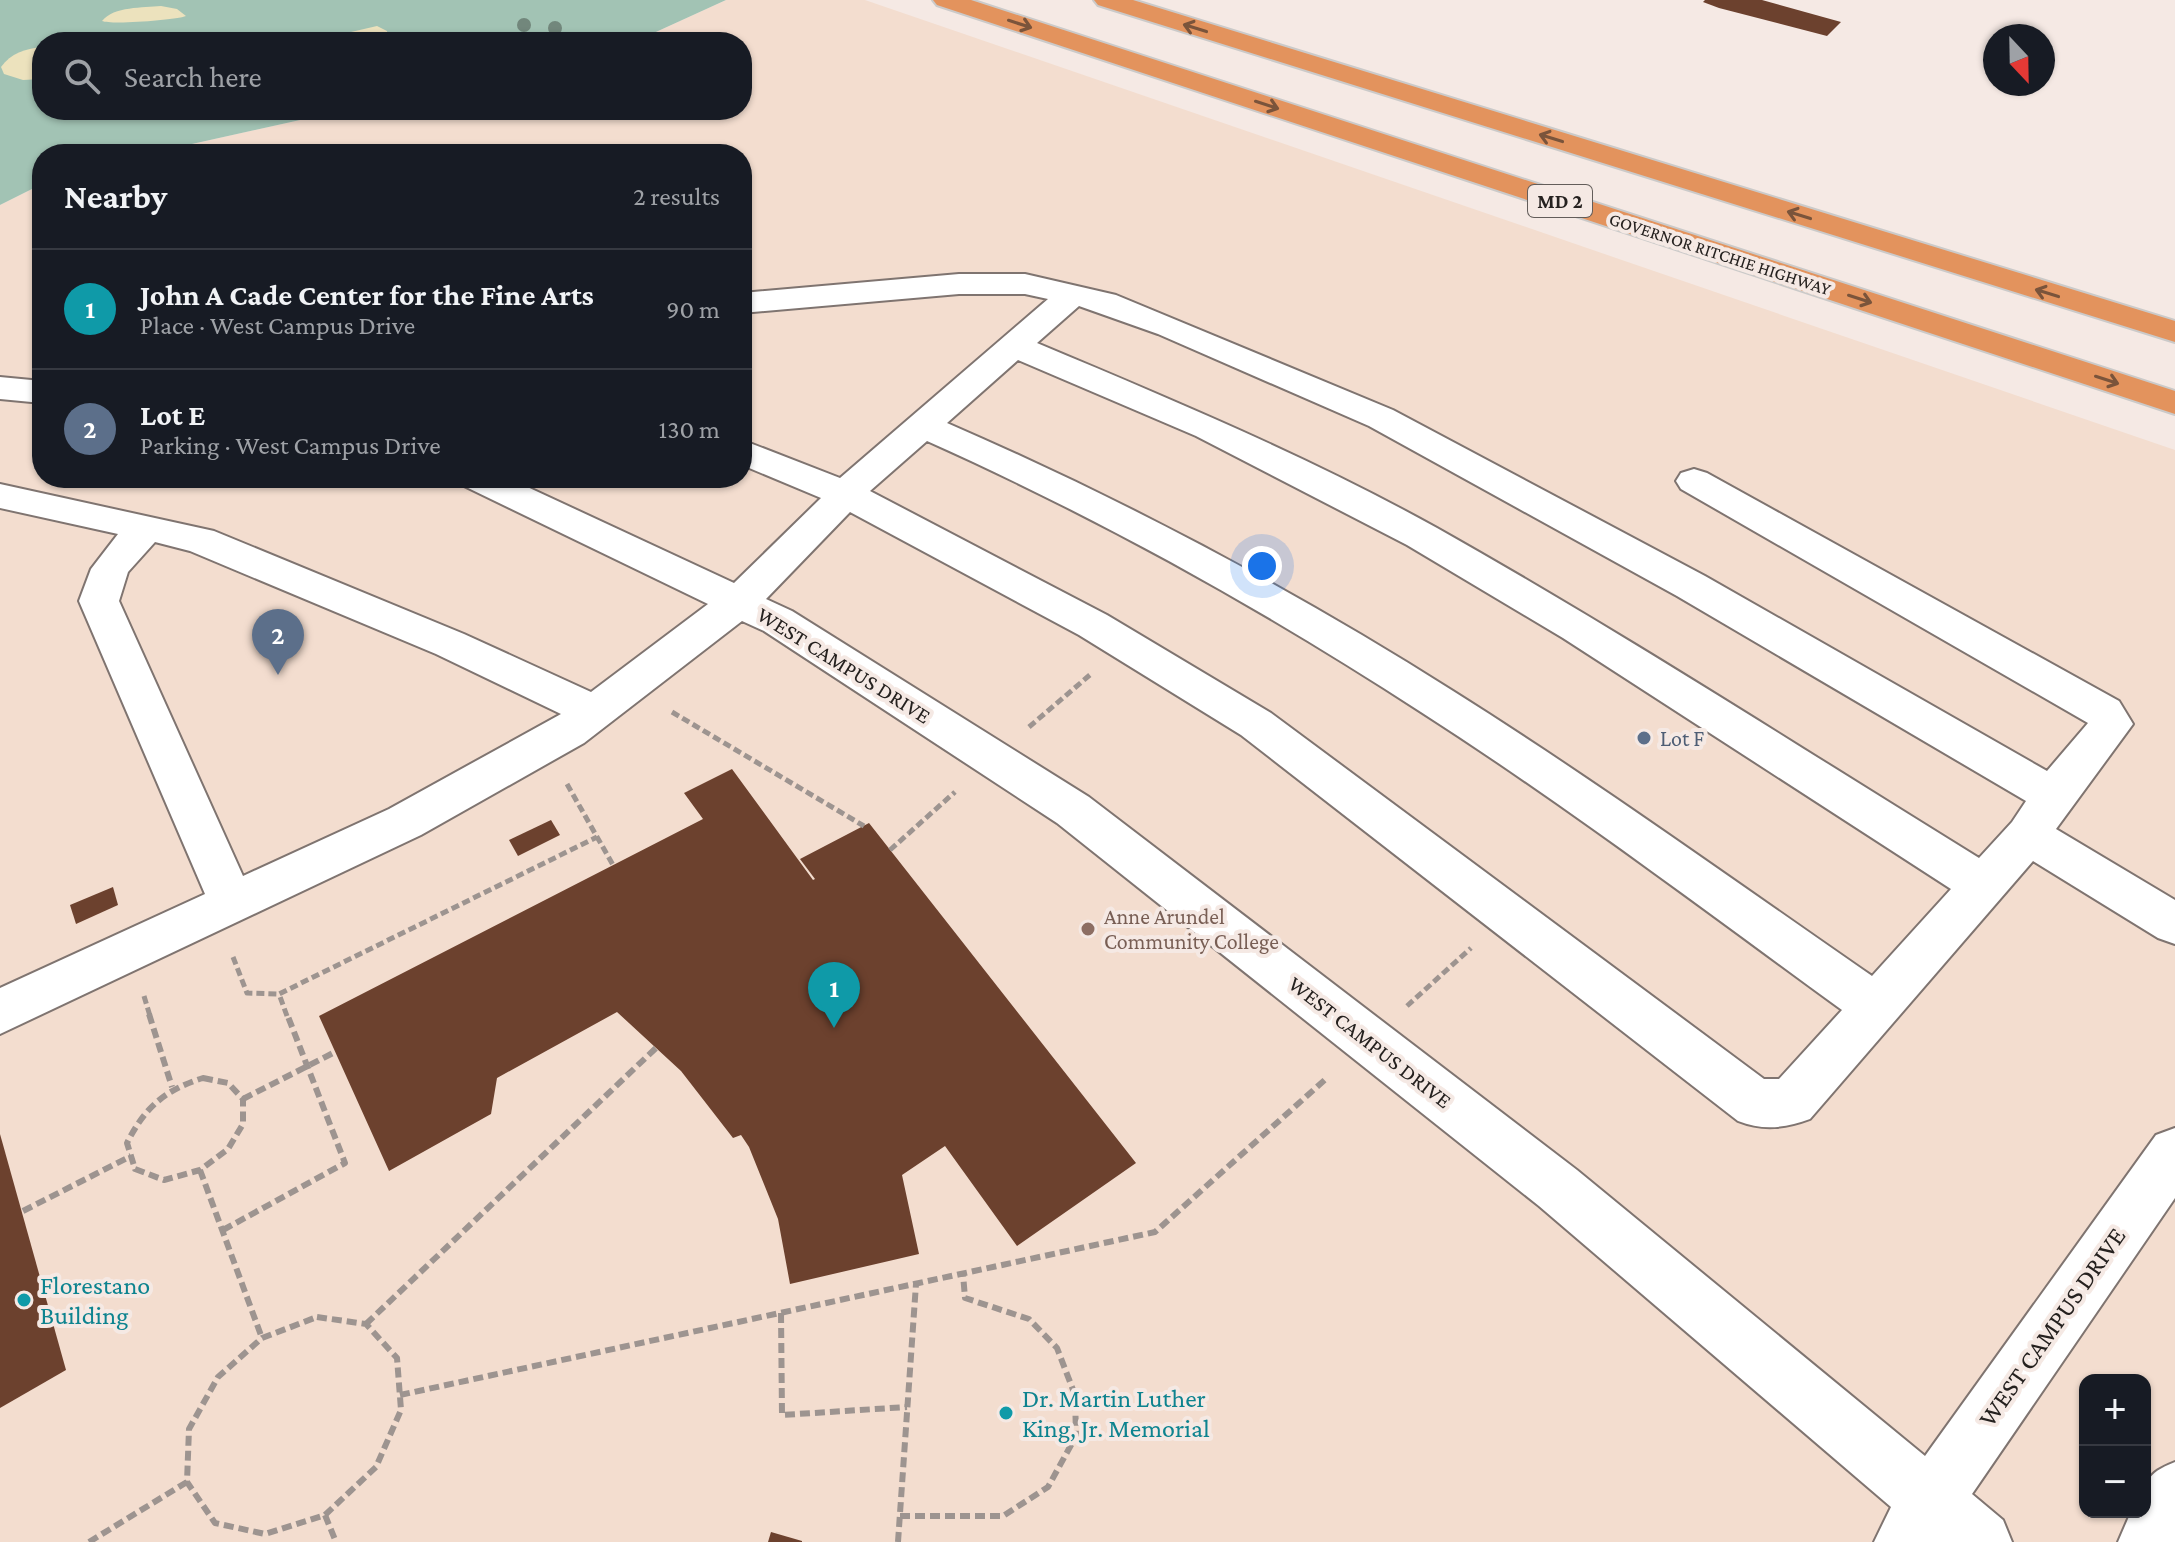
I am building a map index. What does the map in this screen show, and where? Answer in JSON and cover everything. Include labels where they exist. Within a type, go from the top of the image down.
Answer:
[{"type":"highway","name":"GOVERNOR RITCHIE HIGHWAY","points":[[946,0],[2175,403]]},
{"type":"highway","name":"MD 2","points":[[1107,0],[2175,332]]},
{"type":"street","points":[[752,302],[959,284],[1025,284],[1105,302],[1381,418],[1691,586],[2053,795]]},
{"type":"street","points":[[0,1012],[405,822],[543,746],[595,712],[739,602],[846,494],[1072,295]]},
{"type":"street","points":[[1015,346],[1209,428],[1421,536],[1577,628],[1983,885]]},
{"type":"street","points":[[0,388],[32,391]]},
{"type":"street","points":[[923,426],[969,445],[1210,566],[1375,662],[1549,777],[1876,1006]]},
{"type":"street","points":[[752,456],[846,494],[1093,625],[1256,724],[1756,1104],[1792,1102],[2028,835],[2053,795],[2112,724],[2104,712],[1694,481]]},
{"type":"street","name":"WEST CAMPUS DRIVE","points":[[498,488],[778,621],[1073,810],[1558,1188],[1918,1522],[1981,1542]]},
{"type":"street","points":[[0,496],[200,540],[450,644],[595,712]]},
{"type":"street","points":[[147,528],[113,561],[102,580],[99,601],[232,903]]},
{"type":"street","points":[[2028,835],[2175,924]]},
{"type":"street","name":"WEST CAMPUS DRIVE","points":[[1918,1522],[2175,1153]]},
{"type":"street","points":[[2149,1542],[2175,1493]]},
{"type":"path","points":[[658,704],[864,826]]},
{"type":"path","points":[[562,777],[613,865]]},
{"type":"path","points":[[232,954],[247,993],[279,994],[597,837]]},
{"type":"path","points":[[400,1395],[1155,1232],[1508,915]]},
{"type":"path","points":[[129,952],[172,1087]]},
{"type":"path","points":[[223,1230],[345,1163],[279,994]]},
{"type":"path","points":[[366,1324],[657,1047]]},
{"type":"path","points":[[243,1099],[335,1052]]},
{"type":"path","points":[[203,1078],[228,1083],[243,1099],[243,1124],[228,1149],[200,1170],[164,1180],[135,1169],[127,1143],[142,1111],[172,1087],[203,1078]]},
{"type":"path","points":[[23,1211],[131,1156]]},
{"type":"path","points":[[200,1170],[262,1338]]},
{"type":"path","points":[[900,1516],[1003,1516],[1048,1487],[1076,1436],[1075,1395],[1057,1348],[1029,1319],[965,1298],[963,1274]]},
{"type":"path","points":[[898,1542],[916,1284]]},
{"type":"path","points":[[781,1313],[782,1415],[907,1407]]},
{"type":"path","points":[[317,1317],[366,1324],[397,1358],[400,1395],[401,1410],[376,1467],[325,1515],[265,1534],[215,1523],[187,1482],[189,1429],[218,1377],[262,1338],[317,1317]]},
{"type":"path","points":[[89,1542],[187,1482]]},
{"type":"path","points":[[325,1515],[336,1542]]},
{"type":"shaded area","name":"Anne Arundel Community College","points":[[726,0],[865,0],[2175,450],[2175,1542],[0,1542],[0,205],[32,189],[32,488],[752,488],[752,144],[192,144],[300,120],[752,120],[752,32],[656,32]]},
{"type":"green space","points":[[0,0],[726,0],[656,32],[32,32],[32,120],[300,120],[192,144],[32,144],[32,189],[0,205]]},
{"type":"sand","points":[[161,6],[177,9],[186,16],[144,22],[102,21],[121,10]]},
{"type":"sand","points":[[377,26],[387,32],[351,32]]},
{"type":"sand","points":[[32,49],[32,80],[4,74],[1,67],[9,58]]},
{"type":"building","points":[[1762,0],[1841,22],[1827,36],[1719,8],[1703,2]]},
{"type":"building","points":[[732,769],[813,880],[800,859],[869,823],[1136,1163],[1017,1246],[945,1146],[902,1175],[919,1254],[790,1284],[778,1219],[749,1147],[741,1135],[733,1138],[681,1071],[617,1012],[497,1078],[491,1114],[389,1171],[319,1016],[703,819],[684,793]]},
{"type":"building","points":[[551,820],[560,835],[518,856],[509,840]]},
{"type":"building","points":[[113,887],[118,905],[76,924],[70,905]]},
{"type":"building","name":"Florestano Building","points":[[0,1134],[66,1370],[0,1408]]},
{"type":"building","points":[[771,1532],[802,1541],[802,1542],[768,1542]]},
{"type":"place","name":"Lot E","points":[[278,675]]},
{"type":"place","name":"Lot F","points":[[1644,738]]},
{"type":"place","name":"Anne Arundel Community College","points":[[1088,929]]},
{"type":"place","name":"John A Cade Center for the Fine Arts","points":[[834,1028]]},
{"type":"place","name":"Florestano Building","points":[[24,1300]]},
{"type":"place","name":"Dr. Martin Luther King, Jr. Memorial","points":[[1006,1413]]}]
